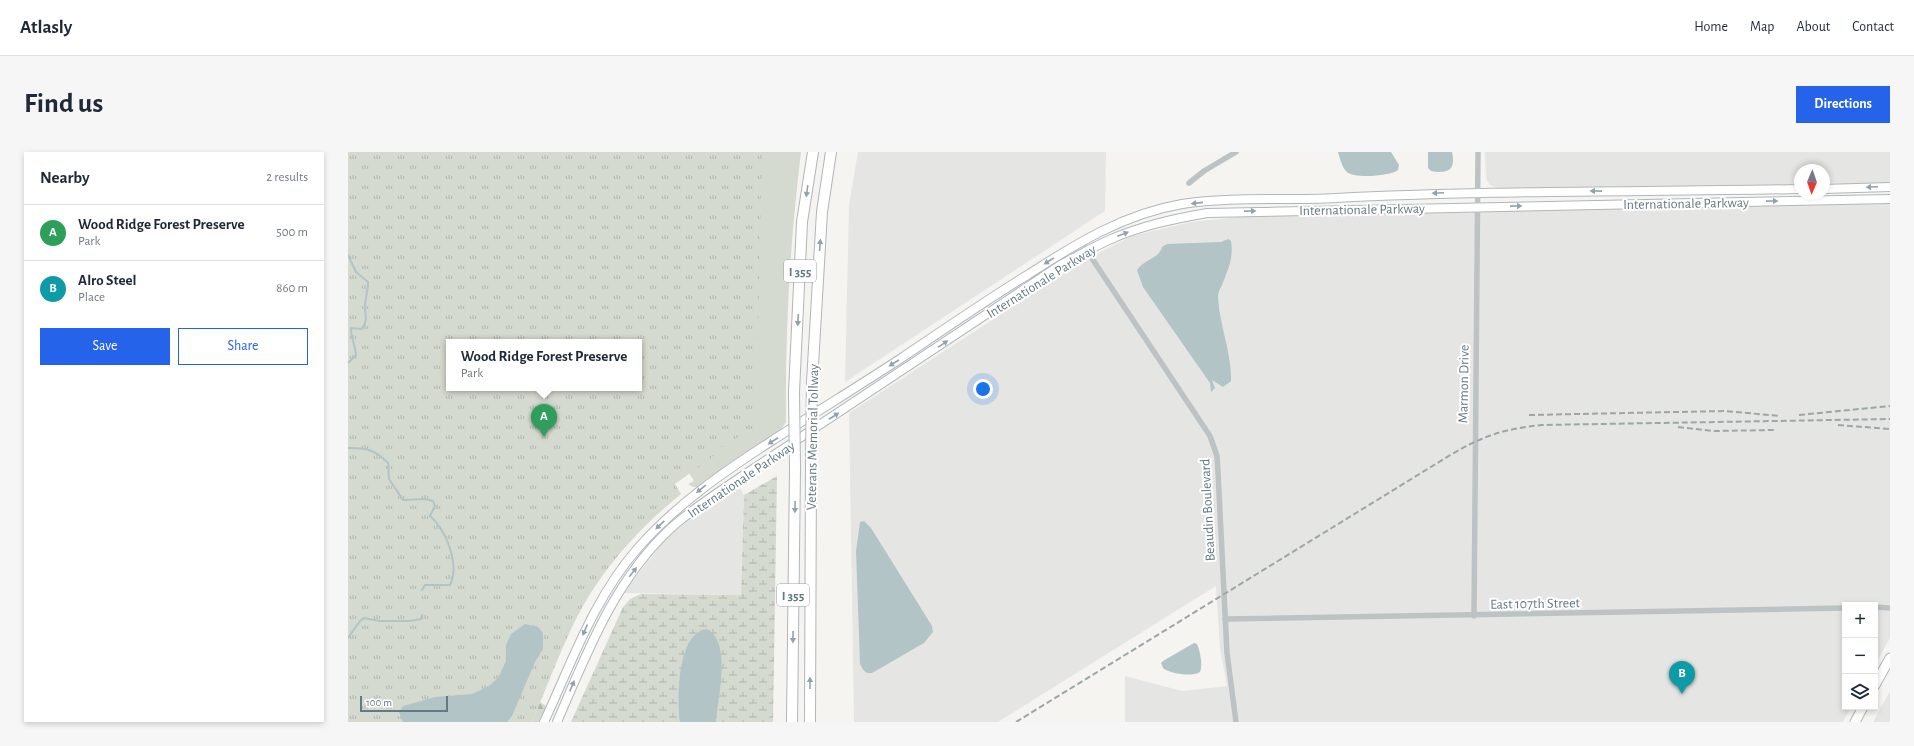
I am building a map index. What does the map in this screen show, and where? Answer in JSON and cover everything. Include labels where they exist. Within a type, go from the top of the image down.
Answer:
[{"type":"highway","name":"Veterans Memorial Tollway","points":[[792,722],[795,468],[794,392],[802,222],[813,152]]},
{"type":"highway","name":"Veterans Memorial Tollway","points":[[810,722],[812,382],[822,212],[831,152]]},
{"type":"main road","points":[[1878,680],[1890,658]]},
{"type":"main road","points":[[1855,722],[1861,710]]},
{"type":"street","points":[[1189,183],[1204,171],[1236,152]]},
{"type":"street","name":"Marmon Drive","points":[[1474,616],[1478,152]]},
{"type":"street","points":[[1830,189],[1890,187]]},
{"type":"street","name":"Internationale Parkway","points":[[544,722],[590,619],[613,580],[635,551],[670,516],[703,487],[1082,240],[1134,217],[1181,205],[1235,200],[1332,198],[1477,192],[1668,192],[1794,189]]},
{"type":"street","name":"Internationale Parkway","points":[[557,722],[597,629],[612,603],[633,572],[670,530],[696,508],[744,475],[1058,267],[1108,240],[1135,229],[1172,219],[1207,213],[1477,206],[1890,199]]},
{"type":"street","name":"Beaudin Boulevard","points":[[1082,240],[1087,251],[1210,436],[1217,456],[1226,653],[1236,722]]},
{"type":"street","points":[[1878,607],[1890,608]]},
{"type":"street","name":"East 107th Street","points":[[1225,619],[1474,616],[1842,608]]},
{"type":"shaded area","points":[[858,152],[1106,152],[1105,211],[845,382],[849,205]]},
{"type":"shaded area","points":[[1338,152],[1391,152],[1399,165],[1398,170],[1388,174],[1372,176],[1351,174],[1347,172],[1341,163]]},
{"type":"shaded area","points":[[1428,152],[1452,152],[1452,167],[1442,172],[1431,171],[1428,168]]},
{"type":"shaded area","points":[[1485,152],[1890,152],[1890,184],[1830,185],[1830,164],[1794,164],[1794,186],[1500,189],[1490,185],[1486,179]]},
{"type":"shaded area","points":[[1868,203],[1890,204],[1890,638],[1878,660],[1878,602],[1842,602],[1842,710],[1849,710],[1843,722],[1125,722],[1125,676],[1182,691],[1227,686],[1220,648],[1216,586],[998,722],[854,722],[849,413],[1081,262],[1132,236],[1191,222],[1247,216]]},
{"type":"shaded area","points":[[1228,239],[1231,241],[1232,247],[1231,258],[1218,296],[1230,360],[1231,381],[1223,387],[1212,380],[1215,388],[1211,392],[1210,383],[1143,287],[1137,270],[1158,254],[1162,247],[1167,244],[1221,242]]},
{"type":"shaded area","points":[[738,484],[744,495],[741,595],[623,593],[664,541],[705,506]]},
{"type":"shaded area","points":[[864,521],[871,528],[932,626],[933,632],[924,643],[872,673],[864,671],[860,664],[856,551],[860,522]]},
{"type":"shaded area","points":[[525,624],[538,627],[543,633],[543,649],[535,662],[512,716],[507,722],[403,722],[399,712],[403,706],[435,697],[472,694],[489,686],[498,678],[506,661],[506,645],[511,634]]},
{"type":"shaded area","points":[[707,629],[715,636],[719,646],[721,658],[721,685],[716,722],[680,722],[679,683],[684,654],[690,642],[697,633]]},
{"type":"shaded area","points":[[1194,643],[1197,644],[1200,654],[1200,672],[1196,674],[1181,674],[1171,672],[1163,668],[1161,663],[1163,661]]},
{"type":"shaded area","points":[[1890,691],[1890,722],[1873,722]]},
{"type":"green space","points":[[348,152],[762,152],[756,426],[722,447],[710,459],[675,484],[681,494],[635,536],[608,568],[596,585],[575,621],[532,722],[348,722]]},
{"type":"green space","points":[[583,152],[801,152],[789,287],[786,354],[786,422],[780,431],[698,487],[693,487],[688,484],[694,481],[641,391],[642,391],[642,339],[638,339]]},
{"type":"green space","points":[[777,476],[773,722],[571,722],[623,607],[630,599],[641,594],[741,595],[744,495]]},
{"type":"green space","points":[[540,702],[546,706],[539,722],[532,722]]},
{"type":"waterway","points":[[348,255],[356,272],[368,282],[365,304],[365,322],[362,329],[351,328],[356,355],[348,363]]},
{"type":"waterway","points":[[348,448],[370,450],[379,455],[388,463],[389,479],[403,500],[425,499],[433,501],[435,506],[430,516],[436,522],[446,538],[450,548],[453,577],[450,585],[425,585],[422,590]]},
{"type":"waterway","points":[[348,638],[360,621],[364,618],[380,621],[410,621],[421,619],[422,615]]},
{"type":"railway","points":[[1799,415],[1890,406]]},
{"type":"railway","points":[[1529,415],[1725,411],[1780,416]]},
{"type":"railway","points":[[1016,722],[1452,454],[1495,434],[1542,425],[1890,419]]},
{"type":"railway","points":[[1838,425],[1890,429]]},
{"type":"railway","points":[[1678,427],[1713,431],[1775,430]]},
{"type":"place","name":"Wood Ridge Forest Preserve","points":[[544,437]]},
{"type":"place","name":"Alro Steel","points":[[1682,694]]}]
